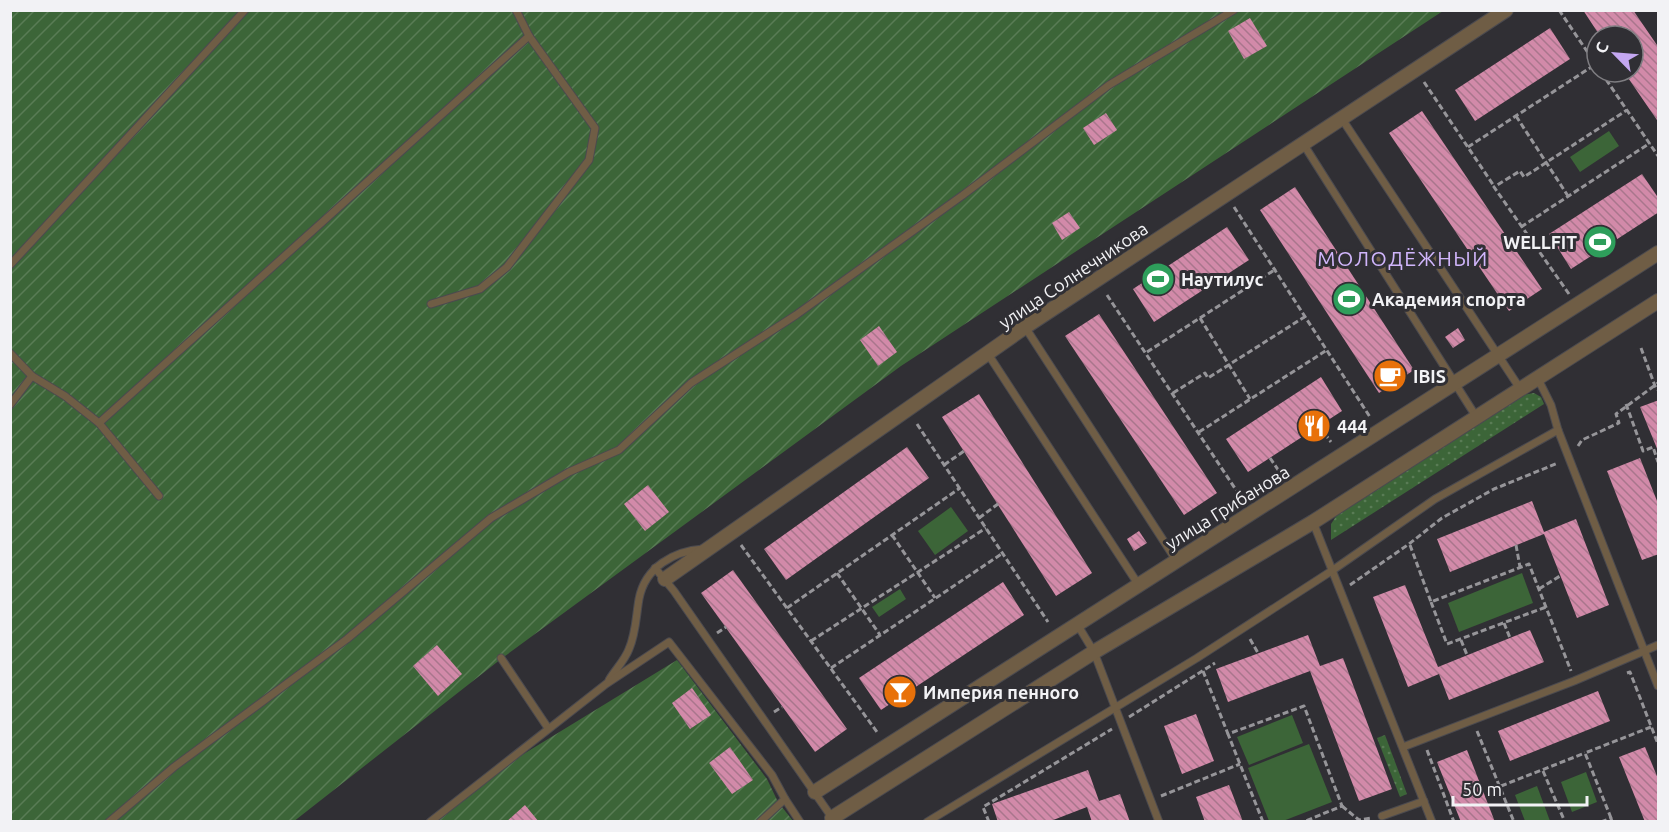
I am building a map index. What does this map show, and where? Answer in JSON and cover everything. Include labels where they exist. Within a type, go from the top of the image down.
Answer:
[{"type":"street","name":"улица Солнечникова","points":[[665,579],[1025,327],[1506,10]]},
{"type":"street","name":"улица Грибанова","points":[[815,792],[1659,253]]},
{"type":"street","points":[[831,820],[1094,652],[1313,522],[1659,301]]},
{"type":"lane","points":[[10,265],[245,10]]},
{"type":"lane","points":[[431,304],[480,289],[507,267],[589,160],[595,128],[529,36],[516,10]]},
{"type":"lane","points":[[109,822],[174,767],[347,639],[491,518],[569,472],[619,450],[691,383],[806,308],[963,195],[1109,85],[1234,10]]},
{"type":"lane","points":[[99,423],[529,36]]},
{"type":"lane","points":[[1342,119],[1521,390]]},
{"type":"lane","points":[[1304,145],[1477,418]]},
{"type":"lane","points":[[1025,327],[1176,560]]},
{"type":"lane","points":[[10,353],[32,376],[65,396],[99,423],[159,496]]},
{"type":"lane","points":[[988,354],[1138,585]]},
{"type":"lane","points":[[10,405],[32,376]]},
{"type":"lane","points":[[1538,379],[1551,405],[1558,430],[1659,686]]},
{"type":"lane","points":[[927,822],[1197,658],[1333,570],[1435,499],[1558,430]]},
{"type":"lane","points":[[1313,522],[1432,822]]},
{"type":"lane","points":[[606,684],[629,651],[636,626],[639,596],[650,572],[682,551],[706,549]]},
{"type":"lane","points":[[655,568],[815,792],[831,820]]},
{"type":"lane","points":[[1077,624],[1094,652],[1159,822]]},
{"type":"lane","points":[[430,822],[606,684],[669,642],[772,776],[800,822]]},
{"type":"lane","points":[[1403,747],[1575,681],[1659,645]]},
{"type":"lane","points":[[501,658],[548,728]]},
{"type":"lane","points":[[760,822],[785,799]]},
{"type":"lane","points":[[1382,816],[1424,801]]},
{"type":"path","points":[[1559,10],[1585,49]]},
{"type":"path","points":[[1468,147],[1585,72]]},
{"type":"path","points":[[1423,81],[1570,296]]},
{"type":"path","points":[[1609,84],[1659,156]]},
{"type":"path","points":[[1494,187],[1520,171],[1524,177],[1627,110]]},
{"type":"path","points":[[1516,116],[1568,196]]},
{"type":"path","points":[[1521,227],[1650,143]]},
{"type":"path","points":[[1227,195],[1370,417]]},
{"type":"path","points":[[1147,352],[1276,269]]},
{"type":"path","points":[[1107,295],[1147,352],[1242,499]]},
{"type":"path","points":[[1173,393],[1205,373],[1208,378],[1306,315]]},
{"type":"path","points":[[1200,318],[1250,399]]},
{"type":"path","points":[[1641,348],[1659,390]]},
{"type":"path","points":[[1199,432],[1327,350]]},
{"type":"path","points":[[1341,591],[1443,518],[1494,489],[1570,458],[1582,440],[1619,423],[1616,414],[1626,404],[1657,384]]},
{"type":"path","points":[[1626,404],[1643,451],[1653,447],[1658,459]]},
{"type":"path","points":[[917,424],[1048,622]]},
{"type":"path","points":[[1319,426],[1331,442]]},
{"type":"path","points":[[944,465],[964,451]]},
{"type":"path","points":[[1270,458],[1281,474]]},
{"type":"path","points":[[787,608],[960,488]]},
{"type":"path","points":[[979,518],[998,504]]},
{"type":"path","points":[[811,641],[986,528]]},
{"type":"path","points":[[892,535],[934,598]]},
{"type":"path","points":[[1409,544],[1447,644],[1546,606]]},
{"type":"path","points":[[741,545],[878,732]]},
{"type":"path","points":[[1516,545],[1520,568]]},
{"type":"path","points":[[831,668],[1002,553]]},
{"type":"path","points":[[1431,602],[1529,564],[1575,681]]},
{"type":"path","points":[[837,573],[879,635]]},
{"type":"path","points":[[1539,589],[1560,576]]},
{"type":"path","points":[[1504,623],[1510,638]]},
{"type":"path","points":[[1250,639],[1258,653]]},
{"type":"path","points":[[1461,639],[1467,655]]},
{"type":"path","points":[[1197,658],[1263,822]]},
{"type":"path","points":[[1619,676],[1630,672],[1659,744]]},
{"type":"path","points":[[1228,734],[1304,706],[1342,807],[1359,820],[1382,816]]},
{"type":"path","points":[[1501,786],[1651,726]]},
{"type":"path","points":[[1467,734],[1477,730],[1514,822]]},
{"type":"path","points":[[1437,746],[1427,750],[1454,822]]},
{"type":"path","points":[[1585,753],[1612,820],[1601,822]]},
{"type":"path","points":[[1151,801],[1240,764]]},
{"type":"path","points":[[1542,770],[1564,822]]},
{"type":"path","points":[[1440,786],[1446,784]]},
{"type":"path","points":[[983,807],[989,822]]},
{"type":"path","points":[[1303,822],[1342,807]]},
{"type":"green space","points":[[10,11],[1443,11],[901,366],[501,659],[293,822],[11,821]]},
{"type":"green space","points":[[1609,131],[1619,146],[1580,172],[1570,157]]},
{"type":"green space","points":[[1534,393],[1541,397],[1544,404],[1331,540],[1331,524],[1339,512],[1522,395]]},
{"type":"green space","points":[[951,507],[968,531],[935,555],[918,531]]},
{"type":"green space","points":[[1522,573],[1533,603],[1459,632],[1448,603]]},
{"type":"green space","points":[[900,589],[906,599],[879,617],[872,607]]},
{"type":"green space","points":[[677,660],[767,779],[778,802],[793,821],[436,822],[517,758]]},
{"type":"green space","points":[[1292,715],[1303,743],[1249,765],[1237,737]]},
{"type":"green space","points":[[1385,735],[1407,794],[1400,797],[1377,738]]},
{"type":"green space","points":[[1309,744],[1332,802],[1283,821],[1269,821],[1248,768]]},
{"type":"green space","points":[[1586,772],[1597,802],[1572,812],[1561,782]]},
{"type":"green space","points":[[1537,786],[1550,821],[1525,821],[1515,795]]},
{"type":"building","points":[[1583,10],[1633,10],[1643,24],[1592,24]]},
{"type":"building","points":[[1250,18],[1267,46],[1244,59],[1228,31]]},
{"type":"building","points":[[1550,28],[1570,59],[1475,121],[1455,90]]},
{"type":"building","points":[[1645,28],[1659,48],[1659,123],[1632,84],[1645,84]]},
{"type":"building","points":[[1422,111],[1542,289],[1509,311],[1389,133]]},
{"type":"building","points":[[1106,113],[1117,130],[1094,145],[1083,128]]},
{"type":"building","points":[[1642,174],[1659,199],[1659,212],[1571,269],[1549,234]]},
{"type":"building","points":[[1295,187],[1414,370],[1379,393],[1260,210]]},
{"type":"building","points":[[1069,212],[1080,228],[1062,240],[1052,223]]},
{"type":"building","points":[[1227,227],[1249,260],[1154,322],[1133,289]]},
{"type":"building","points":[[1099,314],[1217,493],[1184,515],[1065,336]]},
{"type":"building","points":[[879,326],[897,352],[878,366],[860,340]]},
{"type":"building","points":[[1458,328],[1465,340],[1453,348],[1445,337]]},
{"type":"building","points":[[1321,377],[1342,411],[1248,472],[1226,439]]},
{"type":"building","points":[[979,394],[1092,573],[1056,596],[942,417]]},
{"type":"building","points":[[1659,400],[1659,451],[1658,451],[1640,407]]},
{"type":"building","points":[[907,447],[929,478],[786,580],[764,549]]},
{"type":"building","points":[[1640,458],[1659,506],[1659,554],[1642,560],[1607,471]]},
{"type":"building","points":[[648,485],[669,512],[645,531],[624,504]]},
{"type":"building","points":[[1532,501],[1544,532],[1576,519],[1609,605],[1577,618],[1544,534],[1450,572],[1437,539]]},
{"type":"building","points":[[1139,531],[1147,543],[1134,551],[1127,539]]},
{"type":"building","points":[[733,570],[847,729],[815,752],[701,593]]},
{"type":"building","points":[[1003,582],[1024,615],[881,710],[859,678]]},
{"type":"building","points":[[1405,585],[1438,667],[1530,630],[1544,662],[1449,700],[1439,674],[1408,687],[1373,597]]},
{"type":"building","points":[[1308,635],[1320,666],[1343,658],[1392,789],[1359,801],[1310,671],[1228,702],[1216,669]]},
{"type":"building","points":[[437,645],[462,674],[438,696],[413,666]]},
{"type":"building","points":[[692,688],[711,715],[690,729],[672,703]]},
{"type":"building","points":[[1598,691],[1610,721],[1510,761],[1498,731]]},
{"type":"building","points":[[1196,714],[1214,761],[1182,774],[1164,726]]},
{"type":"building","points":[[730,747],[753,780],[732,794],[709,763]]},
{"type":"building","points":[[1645,747],[1659,781],[1659,822],[1645,822],[1619,757]]},
{"type":"building","points":[[1467,750],[1495,822],[1461,822],[1437,762]]},
{"type":"building","points":[[1088,770],[1099,801],[1120,794],[1130,822],[1092,822],[1087,807],[1048,822],[998,822],[992,804]]},
{"type":"building","points":[[1229,785],[1243,822],[1205,822],[1196,797]]},
{"type":"building","points":[[525,805],[539,822],[506,822]]},
{"type":"place","name":"WELLFIT","points":[[1600,242]]},
{"type":"place","name":"Наутилус","points":[[1158,279]]},
{"type":"place","name":"Академия спорта","points":[[1349,299]]},
{"type":"place","name":"IBIS","points":[[1390,376]]},
{"type":"place","name":"444","points":[[1314,426]]},
{"type":"place","name":"Империя пенного","points":[[900,692]]},
{"type":"district","name":"МОЛОДЁЖНЫЙ","points":[[1403,258]]}]
